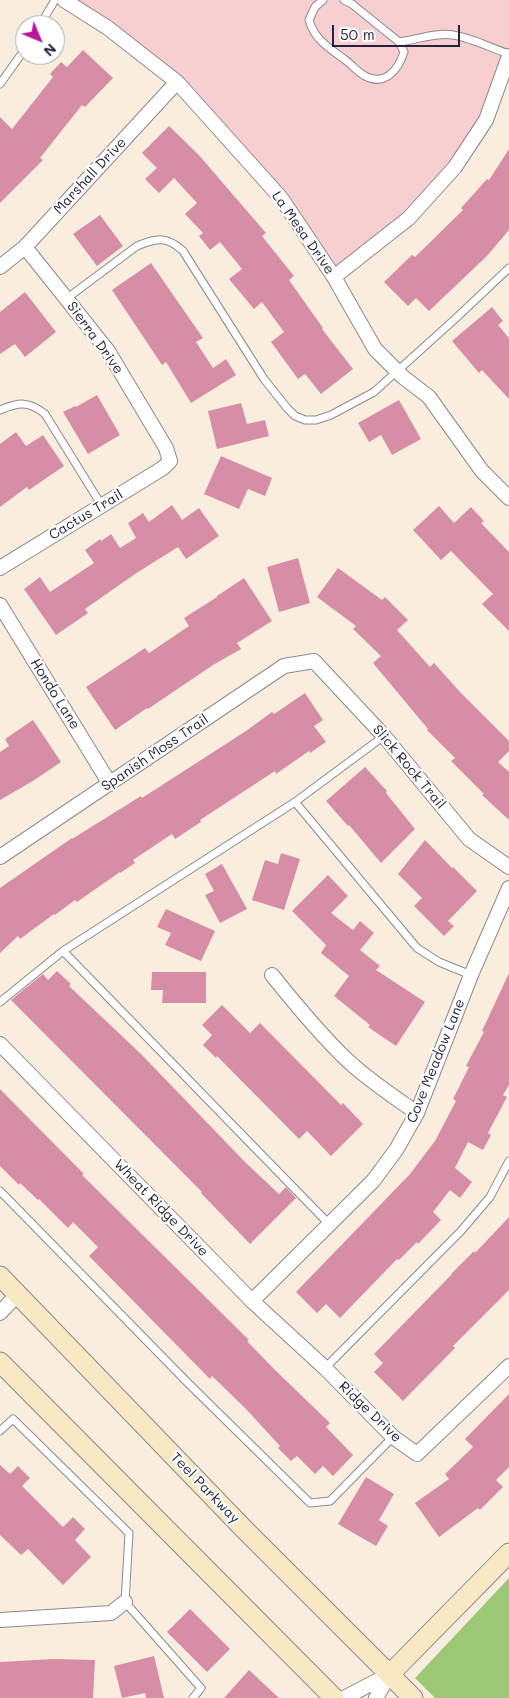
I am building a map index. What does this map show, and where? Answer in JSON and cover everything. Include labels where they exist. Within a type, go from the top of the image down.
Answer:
[{"type":"main road","name":"Teel Parkway","points":[[0,1276],[243,1528],[413,1698]]},
{"type":"main road","points":[[0,1362],[334,1698]]},
{"type":"main road","points":[[390,1674],[509,1553]]},
{"type":"street","name":"La Mesa Drive","points":[[64,0],[108,28],[177,82],[280,198],[334,277],[375,349],[397,371],[429,397],[482,471],[509,498]]},
{"type":"street","points":[[334,277],[409,218],[455,166],[486,120],[509,55]]},
{"type":"street","name":"Marshall Drive","points":[[0,267],[25,247],[177,82]]},
{"type":"street","name":"Sierra Drive","points":[[25,247],[108,351],[166,448],[170,461]]},
{"type":"street","name":"Cactus Trail","points":[[0,568],[163,468],[170,461]]},
{"type":"street","name":"Hondo Lane","points":[[0,605],[110,784]]},
{"type":"street","name":"Spanish Moss Trail","points":[[0,857],[284,666],[314,662]]},
{"type":"street","name":"Slick Rock Trail","points":[[314,662],[384,736],[469,838],[509,867]]},
{"type":"street","name":"Cove Meadow Lane","points":[[252,1301],[373,1181],[396,1150],[417,1113],[471,975],[509,888]]},
{"type":"street","points":[[272,975],[314,1027],[348,1060],[378,1086],[417,1113]]},
{"type":"street","name":"Wheat Ridge Drive","points":[[0,1044],[252,1301],[325,1368]]},
{"type":"street","points":[[0,1313],[18,1294]]},
{"type":"street","name":"Ridge Drive","points":[[325,1368],[393,1437],[417,1454],[509,1366]]},
{"type":"street","points":[[0,1620],[111,1613],[125,1602]]},
{"type":"street","points":[[344,1698],[390,1674]]},
{"type":"street","points":[[376,1698],[390,1674]]},
{"type":"lane","points":[[46,15],[55,0]]},
{"type":"lane","points":[[323,0],[315,7],[309,20],[312,32],[366,76],[378,79],[390,75],[400,65],[404,52],[399,42],[352,4],[344,0]]},
{"type":"lane","points":[[399,42],[417,40],[433,35],[452,35],[509,55]]},
{"type":"lane","points":[[0,84],[15,63]]},
{"type":"lane","points":[[66,299],[137,246],[160,239],[171,241],[183,251],[264,379],[287,408],[295,416],[305,420],[316,420],[331,415],[374,392],[509,268]]},
{"type":"lane","points":[[0,410],[13,404],[26,404],[35,407],[45,414],[102,506]]},
{"type":"lane","points":[[0,1002],[63,951],[295,802],[384,736]]},
{"type":"lane","points":[[295,802],[417,948],[439,962],[471,975]]},
{"type":"lane","points":[[63,951],[329,1224]]},
{"type":"lane","points":[[325,1368],[461,1231],[490,1197],[509,1160]]},
{"type":"lane","points":[[0,1191],[188,1383],[310,1503],[330,1501],[393,1437]]},
{"type":"lane","points":[[0,1431],[13,1419],[129,1533],[125,1602],[201,1688],[193,1698]]},
{"type":"shaded area","points":[[64,0],[509,0],[509,56],[486,120],[409,218],[334,277],[280,198],[177,82]]},
{"type":"green space","points":[[509,1578],[509,1698],[435,1698],[415,1678]]},
{"type":"building","points":[[83,50],[113,78],[85,107],[82,105],[40,158],[43,160],[0,203],[0,117],[12,129],[53,77],[50,74],[58,65],[67,67]]},
{"type":"building","points":[[169,126],[198,154],[266,233],[262,236],[294,276],[289,280],[322,329],[353,369],[321,394],[305,374],[298,379],[271,342],[284,332],[262,302],[254,309],[229,279],[242,269],[220,242],[210,250],[199,236],[203,233],[185,214],[197,203],[174,178],[159,193],[145,179],[157,168],[142,153]]},
{"type":"building","points":[[509,149],[509,230],[487,256],[429,311],[416,298],[408,306],[384,282],[412,255],[415,257],[463,210],[461,208],[487,179],[489,180]]},
{"type":"building","points":[[100,215],[123,246],[97,266],[73,234]]},
{"type":"building","points":[[151,263],[203,338],[196,342],[213,368],[226,359],[236,375],[191,403],[166,362],[162,365],[112,290]]},
{"type":"building","points":[[25,292],[56,332],[25,357],[15,344],[0,354],[0,312]]},
{"type":"building","points":[[492,307],[503,321],[498,325],[509,338],[509,399],[482,370],[479,373],[452,341]]},
{"type":"building","points":[[97,395],[120,435],[88,454],[63,412]]},
{"type":"building","points":[[399,400],[421,439],[392,455],[381,435],[369,442],[358,423]]},
{"type":"building","points":[[241,403],[247,424],[265,420],[269,436],[217,449],[208,411]]},
{"type":"building","points":[[16,432],[26,446],[43,435],[64,466],[29,490],[27,487],[0,507],[0,444]]},
{"type":"building","points":[[221,456],[272,478],[265,496],[248,489],[239,509],[204,494]]},
{"type":"building","points":[[172,505],[182,520],[199,508],[219,536],[186,559],[178,547],[85,609],[88,613],[56,635],[24,589],[40,577],[50,592],[94,563],[85,550],[100,539],[101,541],[111,534],[120,548],[136,538],[128,523],[143,513],[149,522]]},
{"type":"building","points":[[439,506],[454,523],[471,507],[484,521],[481,523],[509,552],[509,631],[482,604],[493,594],[451,551],[441,560],[413,530]]},
{"type":"building","points":[[298,558],[310,603],[279,612],[267,567]]},
{"type":"building","points":[[338,568],[382,600],[385,597],[408,620],[397,630],[430,667],[434,663],[509,741],[509,751],[498,762],[509,772],[509,820],[482,795],[484,794],[451,761],[455,758],[427,730],[373,663],[381,656],[353,629],[356,626],[317,597]]},
{"type":"building","points":[[244,578],[272,621],[237,643],[241,649],[213,665],[115,730],[86,687],[145,648],[149,653],[189,626],[184,618]]},
{"type":"building","points":[[305,693],[323,720],[314,726],[326,742],[310,753],[309,751],[276,774],[275,771],[200,820],[201,822],[175,839],[172,834],[133,860],[135,863],[77,902],[75,900],[20,939],[18,936],[0,953],[0,888],[72,838],[141,796],[142,798],[246,731],[272,712],[274,714]]},
{"type":"building","points":[[33,720],[61,762],[0,800],[0,752],[9,746],[5,739]]},
{"type":"building","points":[[365,767],[387,791],[386,793],[415,829],[381,863],[326,801]]},
{"type":"building","points":[[425,840],[477,891],[448,921],[454,926],[444,936],[414,906],[422,898],[398,874]]},
{"type":"building","points":[[281,853],[300,859],[284,910],[252,900],[265,860],[278,864]]},
{"type":"building","points":[[222,864],[247,909],[220,923],[205,895],[214,891],[205,874]]},
{"type":"building","points":[[328,875],[348,896],[331,913],[353,930],[360,921],[374,933],[360,950],[380,966],[376,970],[425,1002],[396,1046],[368,1027],[370,1025],[334,996],[349,976],[321,953],[326,945],[292,911]]},
{"type":"building","points":[[166,909],[215,931],[201,961],[165,945],[171,933],[157,927]]},
{"type":"building","points":[[57,971],[71,984],[69,986],[141,1054],[246,1163],[279,1194],[286,1187],[296,1198],[250,1244],[202,1192],[11,1000],[43,974],[48,980]]},
{"type":"building","points":[[152,972],[206,972],[206,1003],[162,1003],[163,990],[151,990]]},
{"type":"building","points":[[509,973],[509,1085],[503,1095],[507,1097],[488,1133],[491,1135],[483,1150],[468,1142],[455,1168],[472,1182],[460,1198],[450,1190],[433,1212],[441,1220],[418,1244],[417,1242],[399,1260],[397,1259],[340,1318],[326,1304],[317,1313],[296,1292],[410,1174],[435,1141],[456,1101],[453,1099],[469,1067],[466,1066],[484,1032],[482,1031]]},
{"type":"building","points":[[222,1005],[250,1033],[260,1023],[341,1105],[343,1103],[363,1124],[331,1156],[307,1131],[299,1139],[217,1056],[216,1058],[203,1045],[212,1035],[202,1025]]},
{"type":"building","points":[[0,1089],[84,1174],[82,1175],[330,1423],[326,1427],[353,1455],[333,1476],[323,1466],[315,1474],[297,1456],[291,1461],[278,1448],[280,1446],[245,1408],[212,1376],[210,1379],[89,1256],[98,1247],[73,1222],[68,1228],[39,1199],[20,1183],[19,1185],[0,1166]]},
{"type":"building","points":[[509,1217],[509,1290],[453,1346],[455,1348],[403,1401],[374,1372],[383,1363],[374,1354]]},
{"type":"building","points":[[509,1394],[509,1467],[496,1480],[503,1487],[480,1510],[478,1508],[439,1537],[415,1503],[449,1479],[445,1474],[473,1447],[465,1439]]},
{"type":"building","points":[[0,1465],[10,1474],[18,1466],[30,1478],[22,1486],[63,1527],[73,1517],[85,1529],[75,1540],[91,1557],[63,1585],[28,1549],[21,1555],[0,1535]]},
{"type":"building","points":[[366,1477],[394,1494],[379,1520],[388,1526],[376,1546],[338,1524]]},
{"type":"building","points":[[190,1609],[230,1649],[207,1672],[167,1632]]},
{"type":"building","points":[[154,1656],[164,1698],[146,1698],[145,1693],[122,1698],[114,1666]]},
{"type":"building","points":[[54,1659],[95,1660],[93,1698],[0,1698],[0,1662]]},
{"type":"building","points":[[249,1670],[279,1698],[224,1698]]}]
